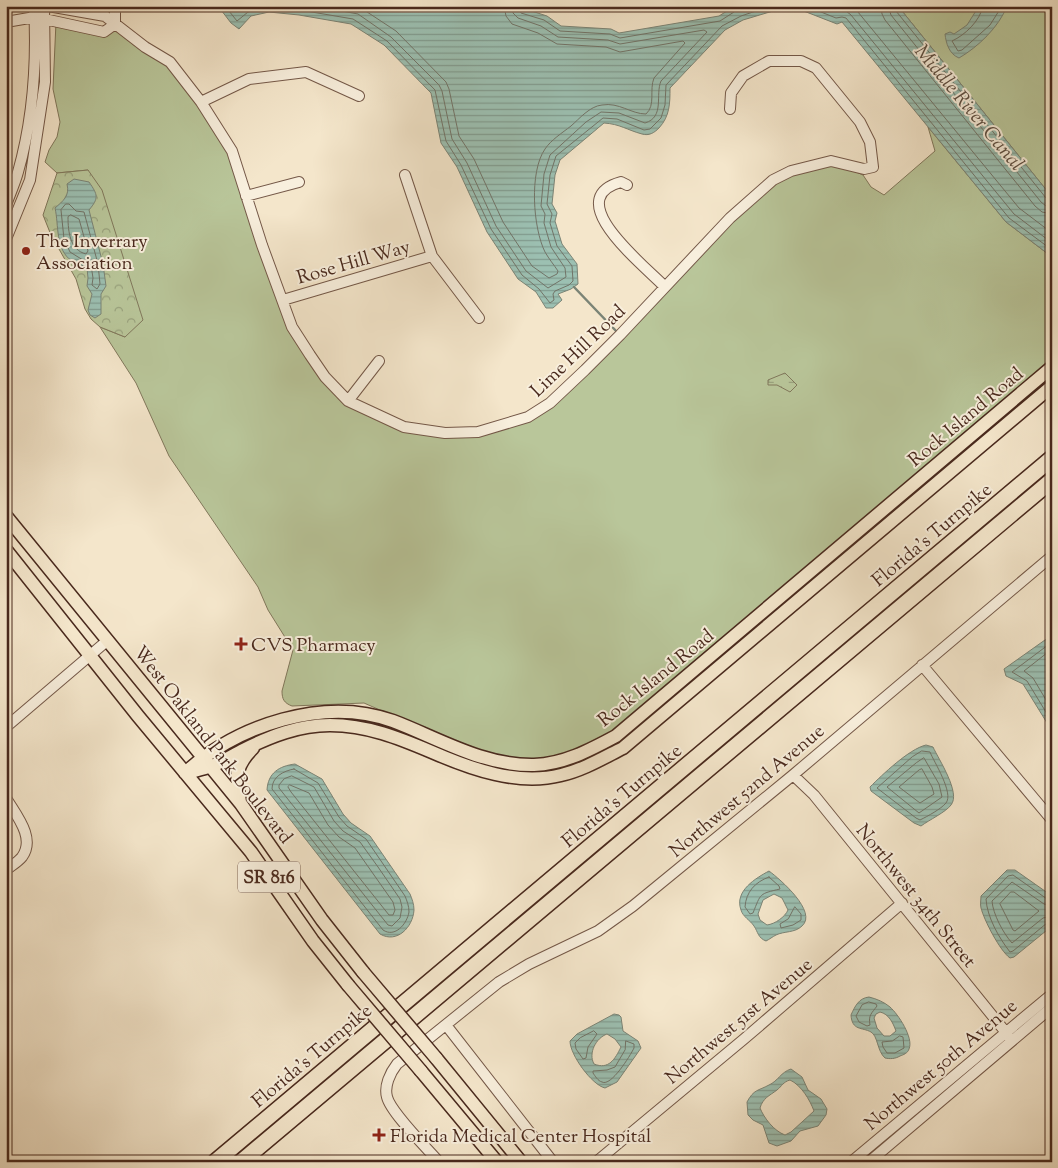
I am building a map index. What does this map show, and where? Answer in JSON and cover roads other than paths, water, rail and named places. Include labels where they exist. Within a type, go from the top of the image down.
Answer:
[{"type":"highway","name":"Florida's Turnpike","points":[[216,1162],[1052,458]]},
{"type":"highway","name":"Florida's Turnpike","points":[[242,1162],[1052,480]]},
{"type":"main road","name":"Rock Island Road","points":[[185,773],[207,762],[269,724],[302,714],[330,712],[357,713],[384,718],[460,750],[486,758],[533,765],[557,762],[584,753],[616,736],[1052,367]]},
{"type":"main road","name":"Rock Island Road","points":[[207,762],[275,736],[302,728],[329,725],[356,726],[382,732],[472,768],[491,773],[533,778],[560,775],[589,766],[623,748],[1052,386]]},
{"type":"main road","name":"West Oakland Park Boulevard","points":[[6,516],[241,804],[322,920],[363,972],[521,1162]]},
{"type":"main road","name":"West Oakland Park Boulevard","points":[[6,550],[90,656],[251,852],[308,934],[348,985],[496,1162]]},
{"type":"main road","points":[[241,804],[237,776],[239,767],[242,760],[259,742]]},
{"type":"street","points":[[6,7],[10,6]]},
{"type":"street","points":[[6,239],[30,180],[45,82],[40,19],[34,6]]},
{"type":"street","points":[[6,205],[18,173],[28,129],[40,19],[44,6]]},
{"type":"street","name":"Lime Hill Road","points":[[48,6],[105,16],[145,47],[170,62],[201,102],[232,151],[262,245],[292,327],[325,377],[348,400],[404,428],[445,433],[478,432],[528,417],[550,403],[620,335],[730,218],[773,180],[791,171],[831,161],[864,169],[873,167],[870,142],[860,122],[816,68],[801,61],[768,61],[743,76],[732,93],[730,109]]},
{"type":"street","points":[[6,22],[40,19],[104,32],[116,24],[115,6]]},
{"type":"street","points":[[201,102],[249,79],[306,72],[359,96]]},
{"type":"street","points":[[405,175],[432,256],[479,318]]},
{"type":"street","points":[[246,196],[299,182]]},
{"type":"street","points":[[627,185],[621,182],[609,185],[601,193],[598,205],[605,222],[625,250],[665,286]]},
{"type":"street","name":"Rose Hill Way","points":[[283,300],[432,256]]},
{"type":"street","points":[[348,400],[379,361]]},
{"type":"street","name":"Northwest 52nd Avenue","points":[[439,1162],[392,1108],[387,1097],[386,1086],[391,1071],[397,1064],[499,982],[530,964],[598,931],[640,900],[1052,556]]},
{"type":"street","points":[[6,727],[108,640]]},
{"type":"street","points":[[922,665],[1052,820]]},
{"type":"street","name":"Northwest 34th Street","points":[[792,775],[814,795],[1009,1036]]},
{"type":"street","points":[[6,798],[28,839],[22,856],[6,870]]},
{"type":"street","name":"Northwest 51st Avenue","points":[[596,1162],[744,1039],[902,903]]},
{"type":"street","name":"Northwest 50th Avenue","points":[[851,1162],[895,1132],[1009,1036],[1052,994]]},
{"type":"street","name":"Northwest 50th Avenue","points":[[1009,1036],[1052,1007]]},
{"type":"street","points":[[446,1025],[553,1162]]},
{"type":"street","name":"Northwest 50th Avenue","points":[[869,1162],[895,1132]]},
{"type":"water","name":"Middle River Canal","points":[[218,6],[516,6],[547,16],[561,26],[611,29],[619,33],[719,16],[735,6],[898,6],[1052,197],[1052,257],[1006,222],[842,22],[837,24],[796,8],[773,11],[743,20],[725,30],[670,88],[667,114],[663,123],[653,133],[645,135],[604,123],[560,160],[555,175],[552,204],[557,213],[555,221],[562,244],[577,264],[578,284],[558,294],[562,300],[553,308],[546,308],[536,292],[518,279],[487,232],[457,167],[441,143],[431,93],[384,45],[351,24],[299,15],[269,12],[251,16],[239,29],[231,23]]},
{"type":"water","points":[[979,6],[1007,6],[999,21],[987,36],[959,58],[950,51],[945,34],[950,32],[954,34],[967,25]]},
{"type":"water","points":[[74,179],[89,182],[96,196],[89,210],[103,264],[106,286],[101,294],[101,314],[95,318],[90,315],[88,310],[92,294],[87,286],[87,268],[72,261],[60,244],[55,208],[67,195],[67,184]]},
{"type":"water","points":[[1052,635],[1052,731],[1023,684],[1006,676],[1004,669]]},
{"type":"water","points":[[926,745],[933,747],[944,768],[951,785],[953,800],[951,805],[945,810],[921,826],[914,823],[871,791],[870,787],[904,757],[919,747]]},
{"type":"water","points":[[295,764],[322,779],[343,814],[351,823],[370,836],[410,894],[414,906],[413,916],[403,932],[392,937],[380,934],[267,790],[270,779],[275,771]]},
{"type":"water","points":[[1007,870],[1015,870],[1052,896],[1052,926],[1014,957],[1010,958],[993,935],[985,920],[981,905],[981,896]]},
{"type":"water","points":[[769,871],[796,896],[805,913],[806,920],[799,928],[779,934],[766,941],[760,937],[754,926],[743,915],[740,903],[743,891],[753,881]],"holes":[[[774,894],[782,898],[788,910],[785,915],[776,922],[767,925],[760,920],[758,914],[763,900]]]},
{"type":"water","points":[[869,997],[883,1002],[897,1015],[909,1039],[908,1052],[891,1059],[885,1058],[880,1052],[873,1034],[853,1024],[851,1015],[858,1003]],"holes":[[[880,1012],[886,1015],[894,1025],[896,1031],[890,1036],[884,1036],[877,1028],[874,1018]]]},
{"type":"water","points":[[614,1014],[619,1015],[623,1031],[638,1041],[641,1048],[617,1082],[605,1088],[588,1076],[574,1054],[570,1041],[577,1034]],"holes":[[[607,1034],[615,1039],[621,1047],[614,1059],[604,1066],[594,1064],[592,1055],[596,1042]]]},
{"type":"water","points":[[791,1069],[802,1077],[808,1090],[821,1099],[827,1109],[826,1115],[818,1126],[800,1131],[791,1141],[777,1146],[769,1143],[763,1125],[748,1115],[747,1102],[754,1092],[772,1083]],"holes":[[[790,1080],[805,1093],[814,1111],[791,1132],[785,1135],[770,1124],[760,1108],[765,1099],[784,1083]]]},
{"type":"waterway","points":[[574,287],[618,333]]},
{"type":"place","name":"The Inverrary Association","points":[[26,251]]},
{"type":"place","name":"CVS Pharmacy","points":[[241,644]]},
{"type":"place","name":"Florida Medical Center Hospital","points":[[379,1135]]}]
